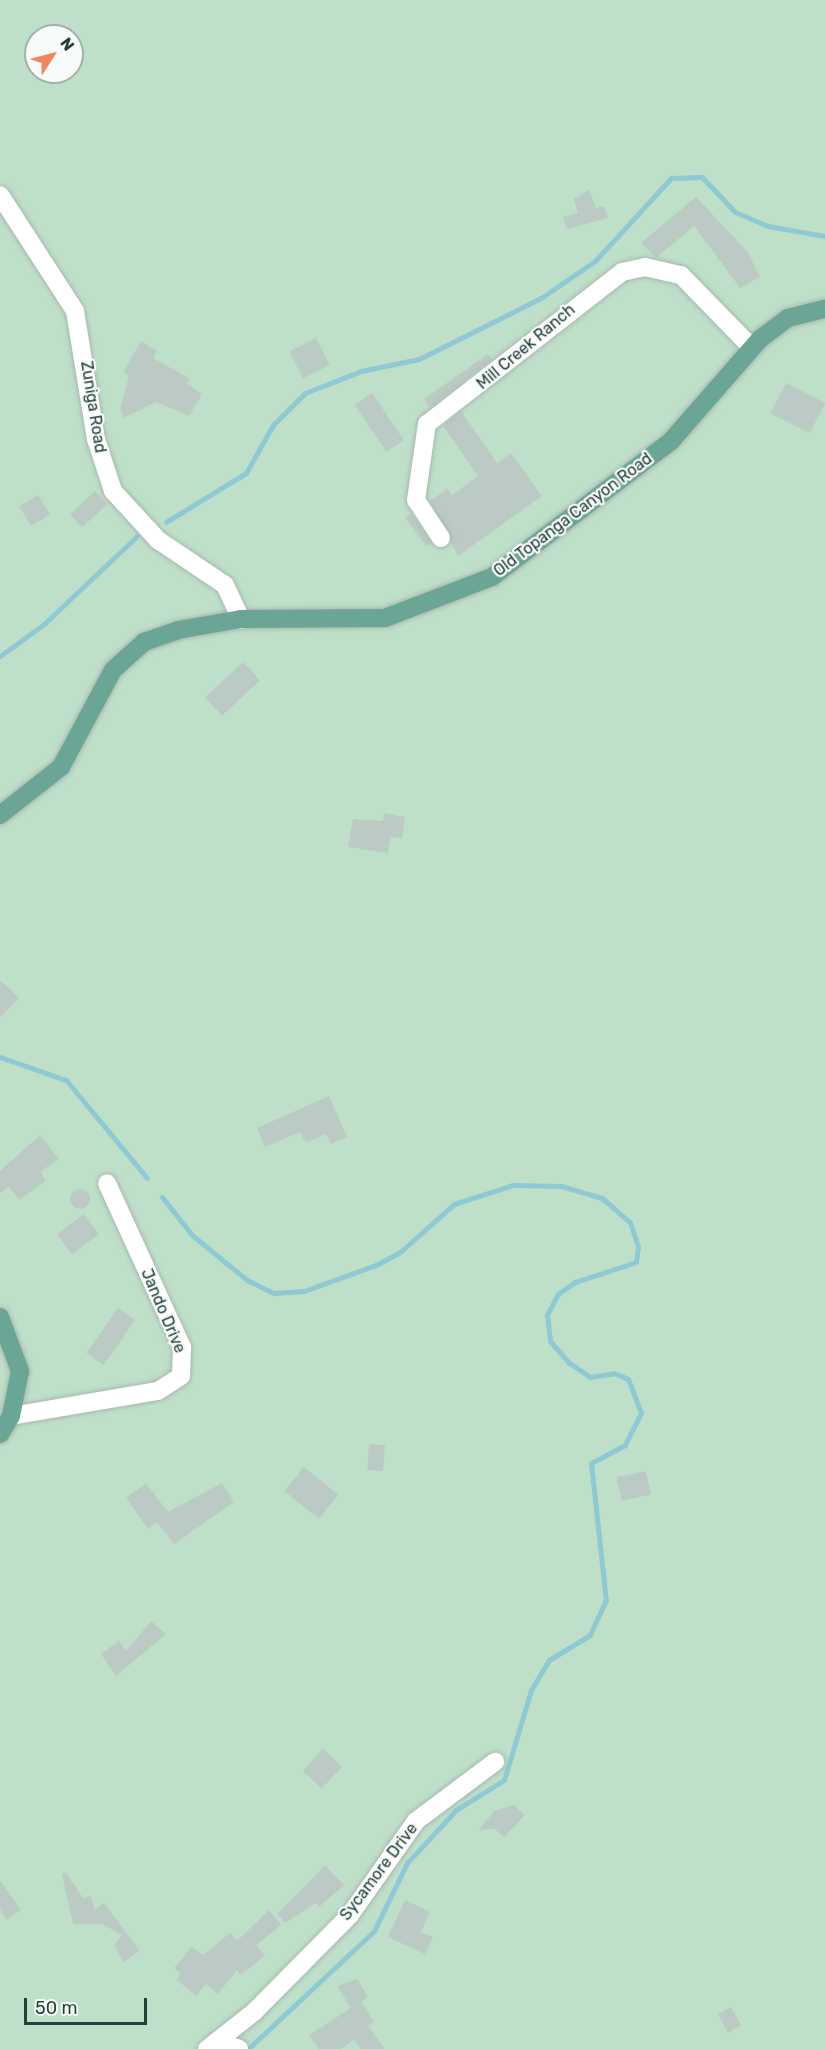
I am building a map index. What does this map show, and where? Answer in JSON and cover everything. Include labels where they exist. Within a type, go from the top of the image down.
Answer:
[{"type":"main road","name":"Old Topanga Canyon Road","points":[[0,815],[61,767],[113,670],[144,642],[178,630],[241,619],[385,618],[492,577],[671,441],[752,348],[788,318],[825,309]]},
{"type":"main road","points":[[0,1317],[21,1371],[11,1416],[0,1434]]},
{"type":"street","name":"Zuniga Road","points":[[0,195],[75,311],[96,439],[113,491],[158,540],[225,585],[241,619]]},
{"type":"street","name":"Mill Creek Ranch","points":[[441,538],[416,500],[427,424],[622,272],[645,267],[681,275],[752,348]]},
{"type":"street","name":"Jando Drive","points":[[11,1416],[158,1392],[181,1376],[182,1347],[107,1183]]},
{"type":"street","name":"Sycamore Drive","points":[[225,2047],[350,1915],[416,1821],[495,1762]]},
{"type":"green space","points":[[0,0],[825,0],[825,2049],[0,2049]]},
{"type":"building","points":[[589,190],[596,208],[604,206],[608,218],[567,229],[563,217],[578,213],[574,199]]},
{"type":"building","points":[[696,197],[747,251],[760,277],[740,288],[694,226],[656,258],[641,243]]},
{"type":"building","points":[[316,338],[330,365],[303,378],[289,352]]},
{"type":"building","points":[[141,341],[157,351],[153,358],[190,379],[187,384],[202,394],[189,416],[156,402],[124,418],[120,409],[129,376],[123,372]]},
{"type":"building","points":[[488,354],[492,359],[430,408],[424,399]]},
{"type":"building","points":[[786,383],[825,403],[810,433],[771,413]]},
{"type":"building","points":[[372,393],[404,440],[386,452],[355,405]]},
{"type":"building","points":[[461,411],[497,463],[511,453],[542,496],[458,556],[430,501],[447,489],[452,495],[478,476],[443,426]]},
{"type":"building","points":[[95,491],[107,504],[82,527],[70,514]]},
{"type":"building","points":[[38,495],[50,515],[31,526],[19,506]]},
{"type":"building","points":[[412,514],[431,543],[426,546],[405,518]]},
{"type":"building","points":[[243,662],[260,680],[222,716],[205,697]]},
{"type":"building","points":[[384,813],[405,817],[402,838],[391,837],[388,853],[348,847],[353,819],[383,821]]},
{"type":"building","points":[[0,980],[19,998],[0,1018]]},
{"type":"building","points":[[329,1096],[347,1137],[331,1144],[326,1134],[306,1143],[300,1132],[265,1147],[257,1128]]},
{"type":"building","points":[[40,1135],[59,1159],[41,1171],[45,1181],[19,1200],[9,1187],[0,1193],[0,1171]]},
{"type":"building","points":[[80,1189],[87,1192],[90,1199],[87,1206],[80,1209],[73,1206],[70,1199],[73,1192]]},
{"type":"building","points":[[84,1214],[99,1234],[72,1254],[57,1234]]},
{"type":"building","points":[[118,1308],[135,1320],[104,1365],[86,1353]]},
{"type":"building","points":[[369,1444],[385,1445],[383,1471],[367,1470]]},
{"type":"building","points":[[304,1467],[338,1495],[319,1519],[284,1491]]},
{"type":"building","points":[[646,1471],[651,1494],[622,1501],[617,1477]]},
{"type":"building","points":[[146,1483],[168,1512],[222,1483],[234,1502],[174,1544],[157,1522],[148,1529],[126,1498]]},
{"type":"building","points":[[151,1621],[166,1634],[116,1676],[101,1654],[119,1641],[126,1651]]},
{"type":"building","points":[[323,1749],[342,1767],[322,1789],[303,1771]]},
{"type":"building","points":[[514,1805],[525,1815],[504,1837],[495,1829],[479,1830],[494,1811]]},
{"type":"building","points":[[325,1865],[344,1885],[319,1907],[316,1903],[285,1923],[277,1914]]},
{"type":"building","points":[[66,1872],[83,1898],[91,1896],[95,1910],[104,1903],[139,1950],[124,1963],[114,1945],[122,1935],[102,1924],[73,1924],[62,1874]]},
{"type":"building","points":[[0,1880],[21,1910],[7,1920],[0,1909]]},
{"type":"building","points":[[405,1900],[430,1912],[421,1932],[433,1937],[425,1954],[388,1937]]},
{"type":"building","points":[[269,1910],[281,1925],[256,1945],[265,1956],[241,1975],[237,1970],[218,1994],[206,1984],[196,1996],[177,1980],[180,1973],[174,1968],[192,1947],[203,1955],[230,1933],[237,1941]]},
{"type":"building","points":[[357,1979],[368,1997],[361,2002],[374,2022],[368,2026],[385,2049],[361,2049],[354,2040],[341,2049],[319,2049],[309,2035],[351,2008],[337,1986]]},
{"type":"building","points":[[731,2007],[741,2025],[728,2033],[718,2014]]},
{"type":"waterway","points":[[166,522],[246,473],[273,425],[305,393],[361,371],[419,359],[541,298],[595,261],[671,178],[702,177],[735,212],[768,226],[825,236]]},
{"type":"waterway","points":[[0,656],[44,624],[137,536]]},
{"type":"waterway","points":[[0,1057],[66,1080],[147,1178]]},
{"type":"waterway","points":[[162,1197],[192,1235],[247,1280],[274,1293],[304,1291],[376,1265],[399,1253],[454,1204],[513,1185],[561,1186],[602,1198],[630,1222],[638,1247],[636,1262],[575,1282],[558,1294],[547,1315],[550,1341],[568,1362],[590,1377],[614,1373],[628,1379],[641,1413],[625,1445],[591,1463],[606,1600],[590,1635],[549,1660],[531,1690],[504,1780],[456,1810],[407,1863],[374,1931],[248,2049]]}]
